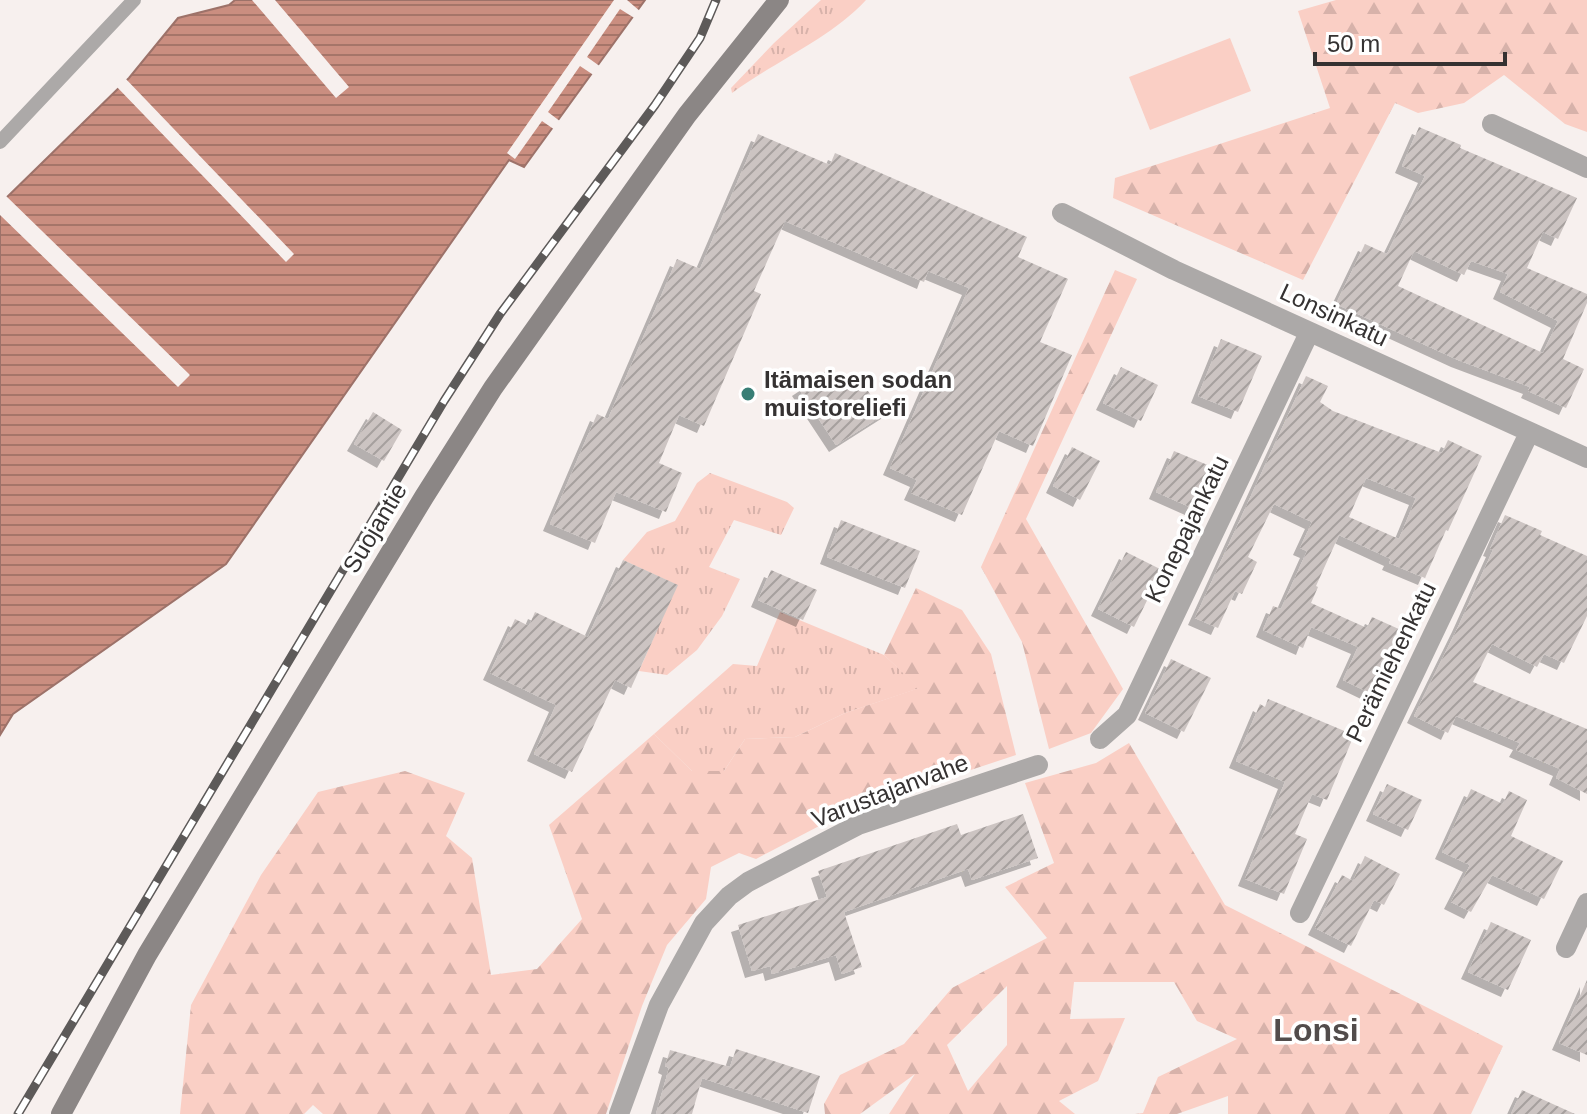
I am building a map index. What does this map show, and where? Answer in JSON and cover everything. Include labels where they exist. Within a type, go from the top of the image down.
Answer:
[{"type":"street","name":"Suojantie","points":[[61,1114],[147,955],[485,400],[687,115],[779,0]]},
{"type":"street","points":[[1492,124],[1587,168]]},
{"type":"street","name":"Lonsinkatu","points":[[1062,213],[1174,270],[1587,458]]},
{"type":"street","name":"Konepajankatu","points":[[1100,739],[1127,715],[1309,333]]},
{"type":"street","name":"Perämiehenkatu","points":[[1300,913],[1529,433]]},
{"type":"street","name":"Varustajanvahe","points":[[619,1114],[659,1005],[704,923],[729,896],[748,882],[858,825],[1038,765]]},
{"type":"street","points":[[1566,948],[1587,903]]},
{"type":"lane","points":[[0,142],[134,0]]},
{"type":"green space","points":[[821,0],[866,0],[819,38],[732,93],[731,88],[774,43]]},
{"type":"green space","points":[[1336,0],[1587,0],[1587,132],[1565,124],[1504,75],[1464,103],[1418,113],[1395,103],[1303,280],[1113,198],[1115,178],[1330,108],[1298,11]]},
{"type":"green space","points":[[1230,38],[1251,91],[1150,130],[1129,77]]},
{"type":"green space","points":[[1115,270],[1137,279],[1026,519],[1123,689],[1091,733],[1049,749],[1022,642],[981,567]]},
{"type":"green space","points":[[710,473],[787,502],[794,508],[781,535],[734,520],[709,567],[740,579],[722,616],[697,650],[667,675],[639,671],[677,585],[623,560],[647,532],[675,521],[697,483]]},
{"type":"green space","points":[[916,588],[962,610],[991,654],[1016,755],[850,810],[756,859],[739,853],[711,867],[706,899],[667,945],[642,1006],[606,1114],[323,1114],[313,1105],[304,1114],[180,1114],[191,1005],[261,875],[318,792],[405,771],[465,793],[446,836],[472,858],[491,975],[537,969],[582,919],[549,825],[654,734],[692,771],[724,771],[745,739],[795,737],[845,713],[919,688],[884,655]]},
{"type":"green space","points":[[780,612],[884,655],[920,688],[845,713],[795,737],[745,739],[724,771],[692,771],[654,734],[733,664],[757,666]]},
{"type":"green space","points":[[1129,743],[1225,905],[1503,1046],[1471,1114],[1228,1114],[1228,1096],[1177,1114],[1135,1114],[1143,1113],[1158,1077],[1237,1039],[1197,1021],[1174,982],[1074,982],[1070,1019],[1125,1018],[1098,1081],[1059,1101],[1075,1114],[889,1114],[915,1074],[860,1114],[825,1114],[824,1104],[840,1075],[904,1044],[952,988],[1047,938],[1005,887],[1054,863],[1025,783],[1096,763]],"holes":[[[1007,986],[1007,1045],[968,1091],[947,1045]]]},
{"type":"shaded area","points":[[235,0],[645,0],[524,167],[509,160],[226,564],[13,714],[0,735],[0,204],[129,78],[178,18],[229,5]]},
{"type":"pier","points":[[252,0],[275,0],[349,87],[336,98]]},
{"type":"pier","points":[[614,0],[627,0],[641,12],[636,19],[620,9],[587,57],[601,67],[595,76],[580,66],[548,112],[561,122],[555,130],[542,121],[515,159],[507,153]]},
{"type":"pier","points":[[124,77],[294,254],[286,262],[115,85]]},
{"type":"pier","points":[[4,194],[190,375],[178,387],[0,215],[0,198]]},
{"type":"building","points":[[1419,127],[1577,198],[1558,239],[1543,232],[1527,268],[1587,294],[1587,303],[1563,359],[1584,369],[1566,408],[1528,391],[1530,387],[1458,360],[1336,304],[1365,244],[1387,254],[1425,176],[1402,166]],"holes":[[[1414,251],[1464,275],[1471,261],[1508,274],[1500,292],[1558,321],[1543,353],[1398,286]]]},
{"type":"building","points":[[758,134],[830,165],[835,153],[1027,237],[1018,257],[1068,279],[1040,342],[1072,355],[1033,446],[999,431],[962,515],[911,493],[917,480],[890,468],[969,288],[928,271],[924,282],[785,221],[754,291],[761,294],[704,426],[679,415],[659,463],[682,473],[666,512],[616,492],[595,543],[550,524],[597,414],[608,419],[677,259],[700,269]]},
{"type":"building","points":[[1221,339],[1262,356],[1238,412],[1198,396]]},
{"type":"building","points":[[1121,367],[1158,385],[1141,421],[1103,403]]},
{"type":"building","points":[[826,371],[837,387],[857,374],[876,403],[891,410],[836,445],[799,389]]},
{"type":"building","points":[[1306,376],[1328,386],[1320,402],[1333,411],[1442,453],[1448,440],[1482,456],[1425,578],[1389,563],[1391,559],[1339,535],[1311,603],[1367,628],[1372,617],[1401,630],[1372,694],[1343,680],[1358,647],[1311,627],[1303,648],[1263,630],[1273,606],[1281,609],[1307,551],[1300,548],[1312,522],[1274,504],[1248,557],[1257,562],[1242,594],[1235,591],[1218,628],[1195,618]],"holes":[[[1366,478],[1416,498],[1399,539],[1349,517]]]},
{"type":"building","points":[[373,412],[402,430],[384,461],[354,444]]},
{"type":"building","points":[[1072,447],[1100,461],[1080,500],[1053,486]]},
{"type":"building","points":[[1174,451],[1210,466],[1192,508],[1156,492]]},
{"type":"building","points":[[1505,515],[1587,556],[1587,616],[1564,663],[1544,654],[1537,667],[1492,644],[1473,682],[1587,729],[1587,794],[1556,778],[1560,769],[1516,750],[1520,743],[1456,716],[1448,733],[1414,716],[1493,550],[1490,549]]},
{"type":"building","points":[[841,520],[920,551],[905,588],[827,557]]},
{"type":"building","points":[[1126,552],[1162,570],[1134,627],[1098,609]]},
{"type":"building","points":[[623,560],[678,585],[631,688],[615,680],[572,772],[534,754],[556,705],[490,673],[515,619],[529,626],[535,612],[588,637]]},
{"type":"building","points":[[771,570],[817,590],[803,620],[758,600]]},
{"type":"building","points":[[1171,659],[1211,678],[1184,732],[1145,713]]},
{"type":"building","points":[[1268,699],[1354,735],[1327,800],[1312,794],[1295,834],[1307,839],[1284,894],[1245,879],[1285,782],[1236,761],[1260,704],[1265,707]]},
{"type":"building","points":[[1387,784],[1422,800],[1408,830],[1373,814]]},
{"type":"building","points":[[1471,789],[1503,804],[1509,791],[1527,800],[1511,836],[1563,861],[1544,899],[1492,875],[1471,912],[1451,902],[1470,865],[1442,852]]},
{"type":"building","points":[[1023,814],[1038,858],[972,880],[968,869],[844,912],[862,967],[842,974],[836,955],[772,974],[770,966],[752,971],[738,925],[827,897],[818,871],[957,824],[961,835]]},
{"type":"building","points":[[1365,856],[1400,874],[1384,905],[1374,900],[1351,946],[1315,928],[1342,875],[1353,881]]},
{"type":"building","points":[[1491,922],[1531,940],[1508,990],[1468,972]]},
{"type":"building","points":[[1587,980],[1587,1055],[1559,1043]]},
{"type":"building","points":[[736,1049],[820,1076],[808,1113],[702,1078],[692,1114],[656,1114],[669,1068],[665,1066],[670,1050],[730,1067]]},
{"type":"building","points":[[1522,1090],[1575,1114],[1511,1114]]},
{"type":"railway","points":[[18,1114],[444,401],[500,314],[655,105],[700,38],[716,0]]},
{"type":"place","name":"Itämaisen sodan muistoreliefi","points":[[748,394]]},
{"type":"district","name":"Lonsi","points":[[1316,1030]]}]
